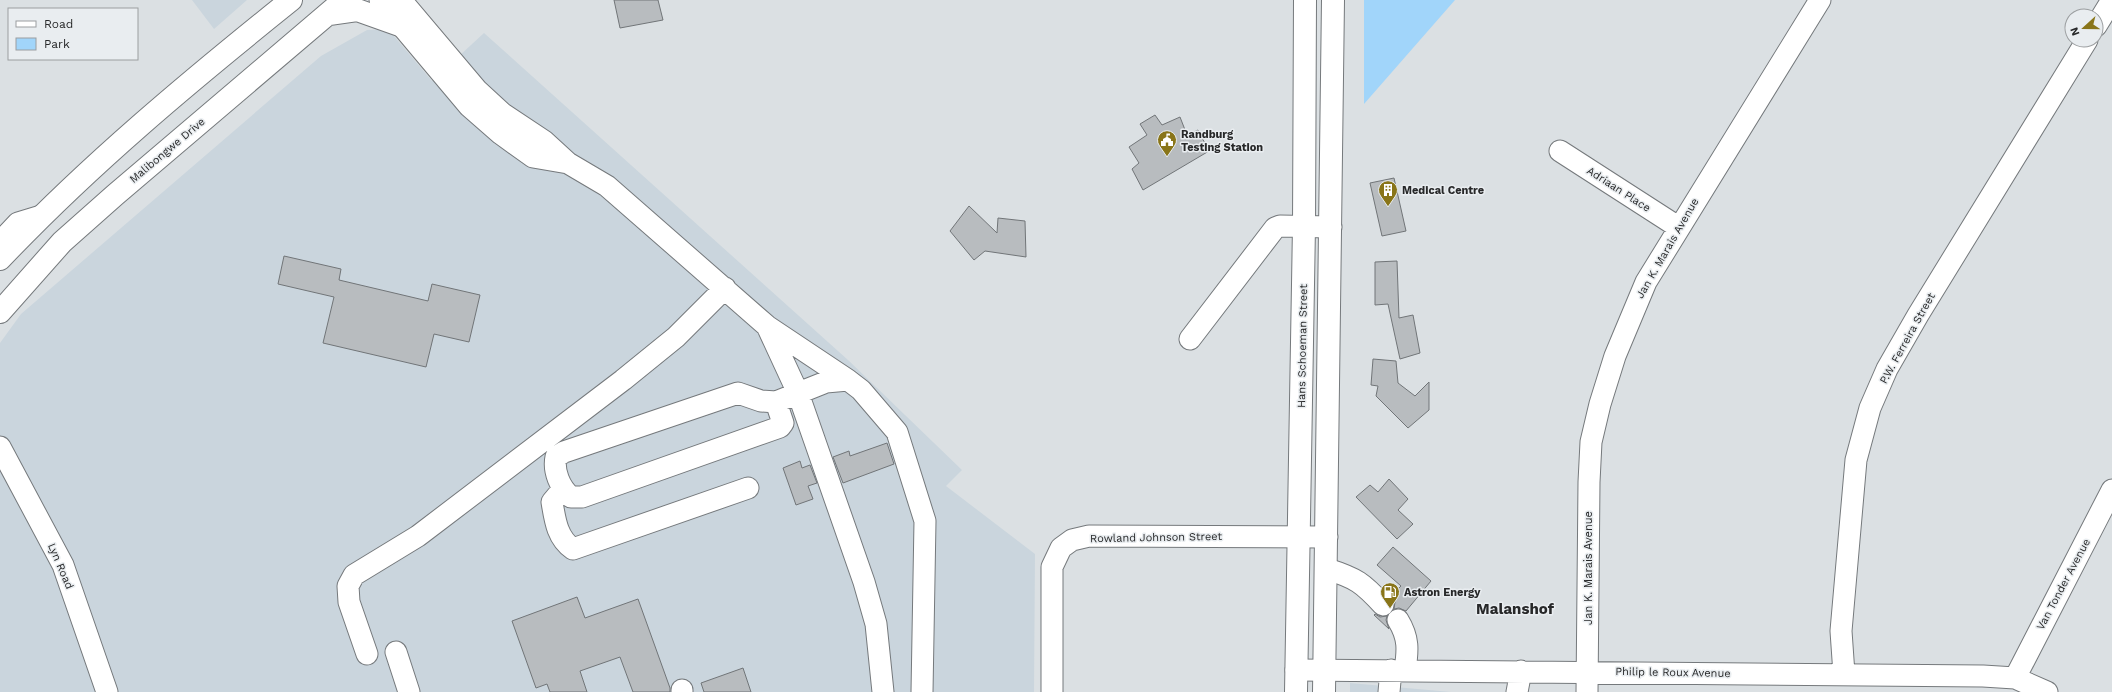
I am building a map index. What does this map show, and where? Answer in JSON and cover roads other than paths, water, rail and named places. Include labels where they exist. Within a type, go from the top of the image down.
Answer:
[{"type":"main road","points":[[0,259],[41,216],[203,71],[291,0]]},
{"type":"main road","name":"Hans Schoeman Street","points":[[1296,692],[1304,226],[1305,0]]},
{"type":"main road","points":[[1324,692],[1327,569],[1333,0]]},
{"type":"main road","points":[[337,7],[357,10],[402,26]]},
{"type":"main road","name":"Malibongwe Drive","points":[[0,312],[62,242],[115,195],[337,7]]},
{"type":"street","points":[[380,0],[469,106],[501,134],[533,157],[568,163]]},
{"type":"street","points":[[401,0],[476,90],[502,113],[544,141],[568,163],[607,186],[767,326],[861,390],[897,432],[925,520],[922,692]]},
{"type":"street","name":"Jan K. Marais Avenue","points":[[1587,692],[1589,482],[1591,442],[1600,404],[1630,316],[1646,282],[1678,227],[1820,0]]},
{"type":"street","points":[[2104,14],[2112,1]]},
{"type":"street","name":"P.W. Ferreira Street","points":[[1844,674],[1841,631],[1856,460],[1870,408],[1887,369],[1918,315],[2082,48]]},
{"type":"street","name":"Adriaan Place","points":[[1560,151],[1678,227]]},
{"type":"street","points":[[0,242],[18,223],[41,216]]},
{"type":"street","points":[[1190,339],[1270,233],[1280,226],[1330,227]]},
{"type":"street","points":[[367,654],[349,602],[348,586],[354,575],[418,536],[623,380],[676,337],[725,288]]},
{"type":"street","points":[[767,326],[798,393],[864,582],[876,624],[883,692]]},
{"type":"street","points":[[776,402],[783,422],[780,427],[582,497],[571,497],[562,490],[555,464],[556,457],[564,452],[738,393],[761,401],[776,402],[826,382],[848,380]]},
{"type":"street","name":"Lyn Road","points":[[0,447],[62,565],[107,692]]},
{"type":"street","points":[[562,490],[552,502],[554,520],[565,543],[573,549],[748,488]]},
{"type":"street","name":"Van Tonder Avenue","points":[[2015,678],[2112,490]]},
{"type":"street","name":"Rowland Johnson Street","points":[[1052,692],[1052,568],[1061,548],[1072,540],[1089,536],[1327,537]]},
{"type":"street","points":[[1327,569],[1355,578],[1383,605]]},
{"type":"street","points":[[1389,692],[1408,646],[1404,630],[1398,620]]},
{"type":"street","points":[[396,652],[409,692]]},
{"type":"street","name":"Philip le Roux Avenue","points":[[1296,670],[1588,671],[1983,676],[2015,678],[2047,692]]},
{"type":"street","points":[[1517,692],[1521,671]]},
{"type":"place","name":"Randburg Testing Station","points":[[1167,157]]},
{"type":"place","name":"Medical Centre","points":[[1388,207]]},
{"type":"place","name":"Astron Energy","points":[[1390,609]]},
{"type":"district","name":"Malanshof","points":[[1515,609]]}]
